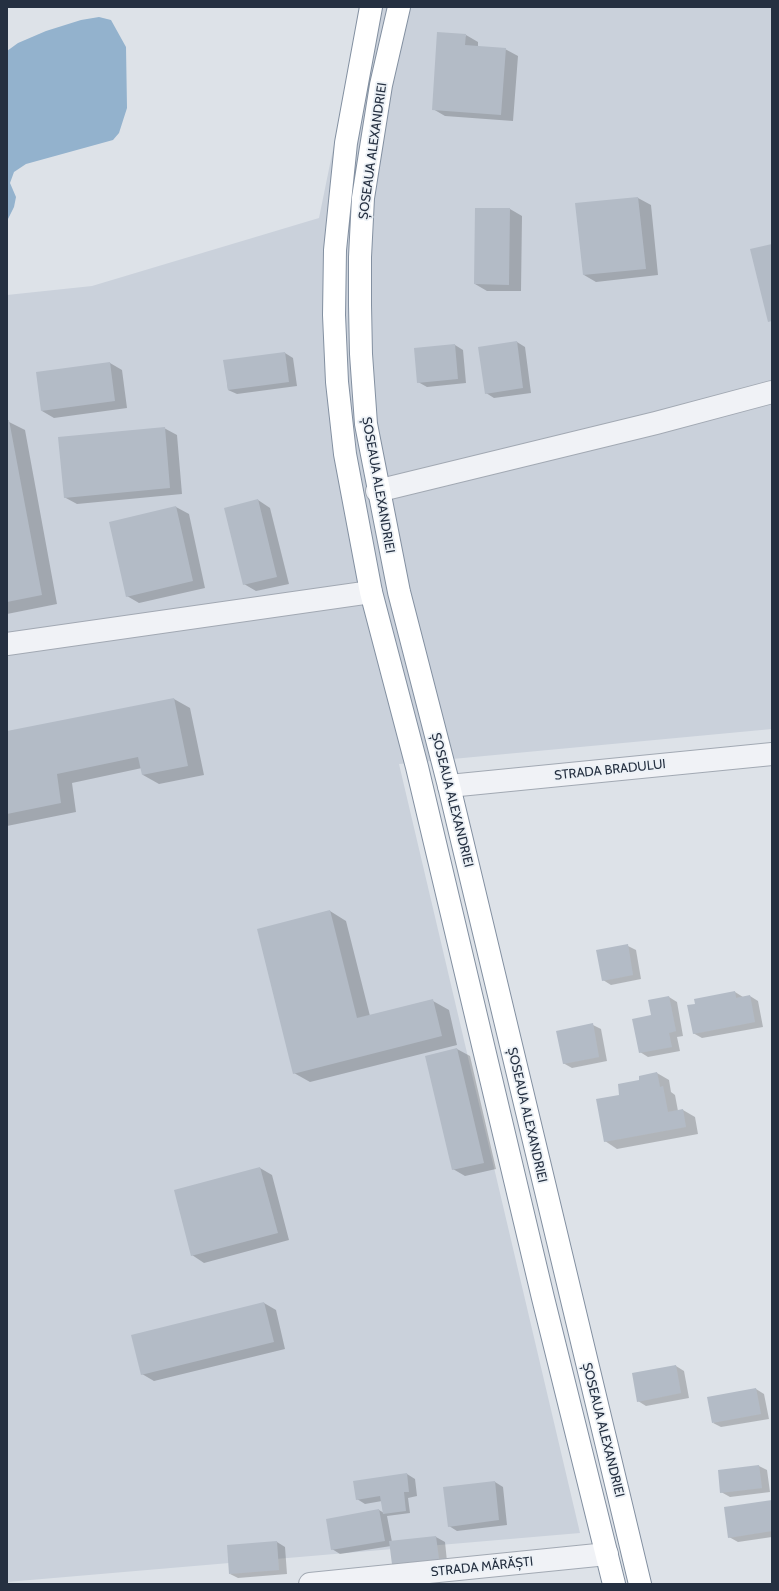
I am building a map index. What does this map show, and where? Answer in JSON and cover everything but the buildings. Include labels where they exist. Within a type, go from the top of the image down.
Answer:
[{"type":"highway","name":"ȘOSEAUA ALEXANDRIEI","points":[[372,7],[346,144],[335,250],[334,308],[340,420],[371,592],[417,767],[539,1282],[614,1584]]},
{"type":"highway","name":"ȘOSEAUA ALEXANDRIEI","points":[[399,7],[381,85],[363,198],[360,257],[361,354],[366,424],[399,592],[449,786],[640,1584]]},
{"type":"street","points":[[378,491],[656,423],[772,392]]},
{"type":"street","points":[[7,644],[371,592]]},
{"type":"street","name":"STRADA BRADULUI","points":[[449,786],[772,754]]},
{"type":"street","name":"STRADA MĂRĂȘTI","points":[[310,1584],[607,1554]]},
{"type":"shaded area","points":[[362,7],[772,7],[772,729],[399,764],[580,1533],[7,1582],[7,295],[92,286],[319,218]]},
{"type":"water","points":[[99,17],[111,20],[126,47],[127,108],[119,133],[113,140],[26,164],[14,172],[10,183],[16,197],[14,207],[7,221],[7,51],[18,43],[46,31],[81,20]]}]
